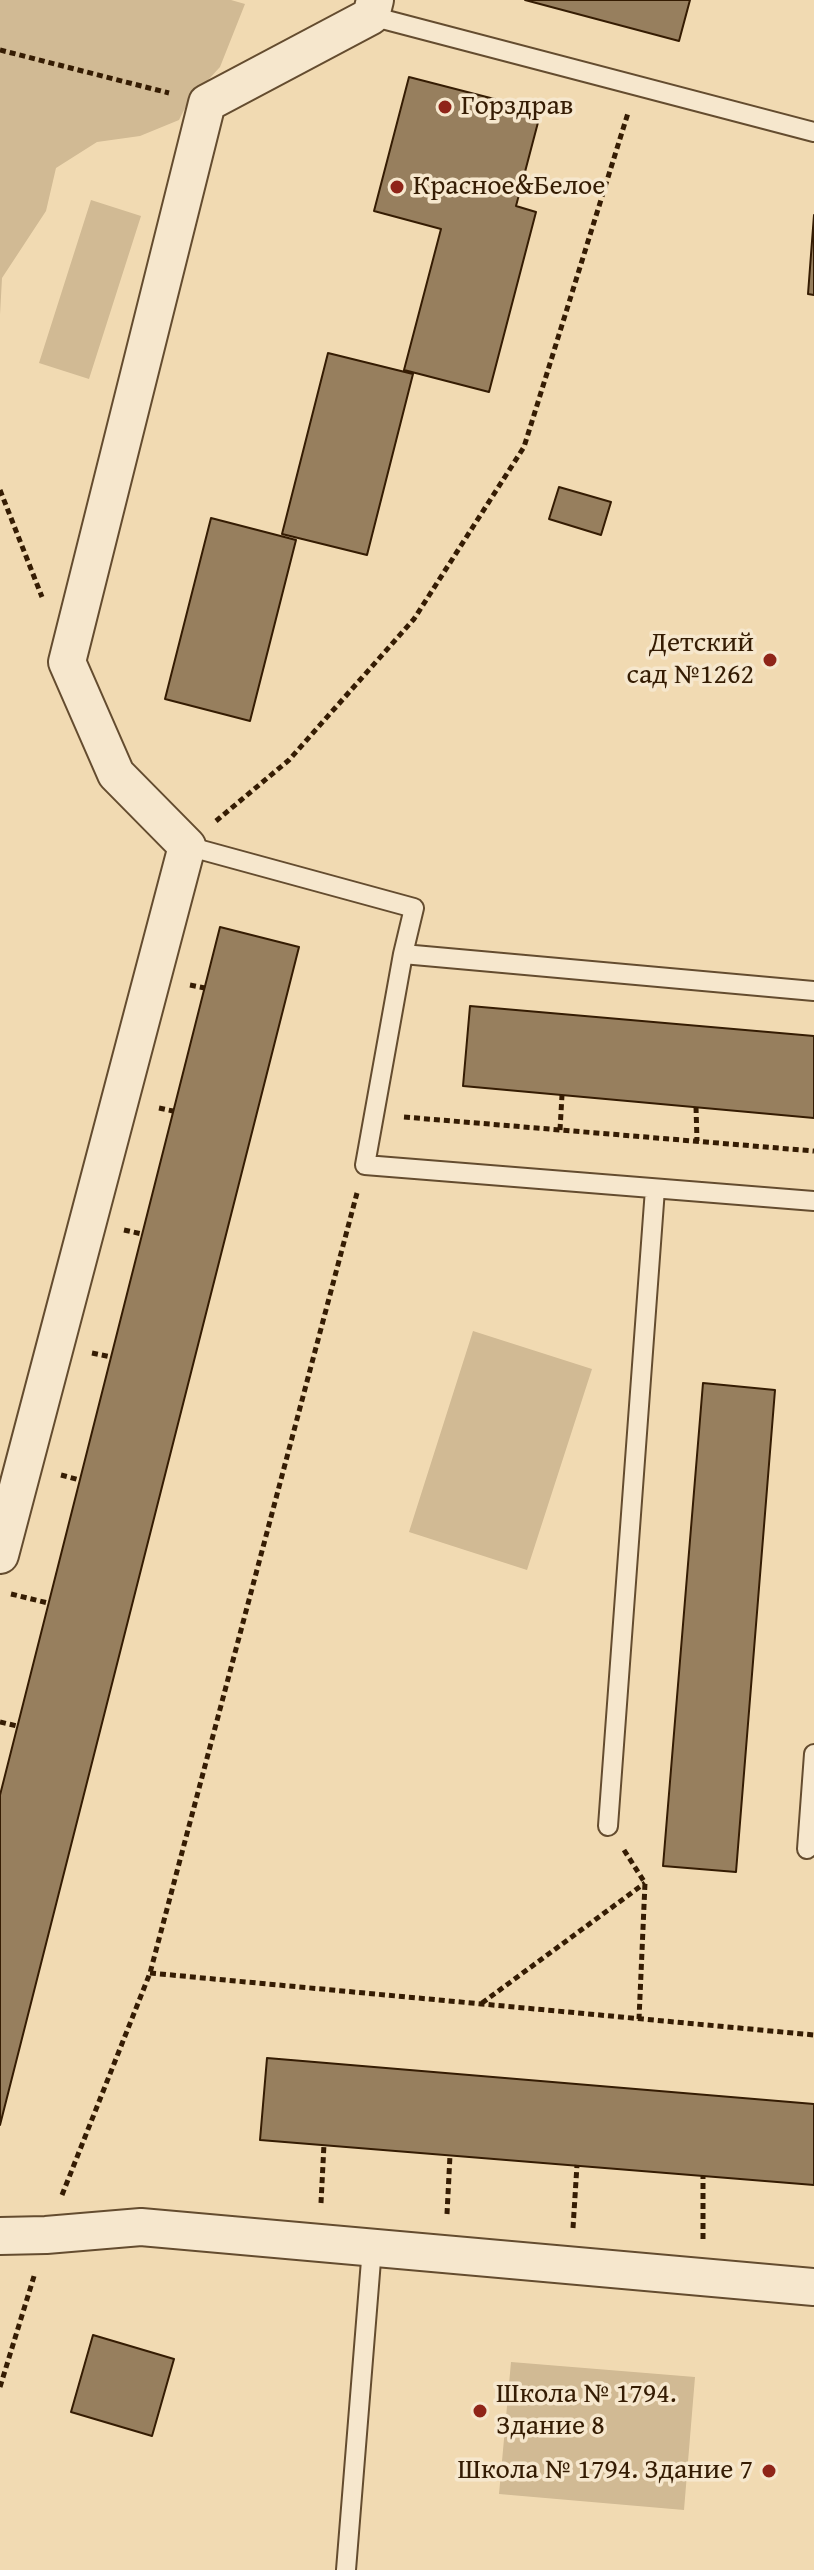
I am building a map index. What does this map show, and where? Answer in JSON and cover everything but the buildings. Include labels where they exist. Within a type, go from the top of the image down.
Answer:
[{"type":"street","points":[[0,1555],[187,846],[116,774],[67,662],[207,103],[373,8]]},
{"type":"street","points":[[0,2236],[141,2227],[814,2287]]},
{"type":"lane","points":[[373,8],[637,85],[814,132]]},
{"type":"lane","points":[[187,846],[414,908],[365,1165],[814,1201]]},
{"type":"lane","points":[[403,954],[814,991]]},
{"type":"lane","points":[[608,1826],[655,1189]]},
{"type":"lane","points":[[807,1849],[814,1754]]},
{"type":"lane","points":[[346,2570],[372,2248]]},
{"type":"path","points":[[0,50],[207,103]]},
{"type":"path","points":[[187,846],[289,760],[414,619],[524,447],[637,85]]},
{"type":"path","points":[[0,490],[45,604]]},
{"type":"path","points":[[560,1130],[562,1095]]},
{"type":"path","points":[[696,1107],[697,1141]]},
{"type":"path","points":[[374,1114],[814,1151]]},
{"type":"path","points":[[0,2387],[46,2235],[150,1973],[365,1165]]},
{"type":"path","points":[[0,1591],[48,1603]]},
{"type":"path","points":[[0,1722],[17,1726]]},
{"type":"path","points":[[608,1826],[645,1883],[639,2019]]},
{"type":"path","points":[[481,2004],[645,1883]]},
{"type":"path","points":[[150,1973],[814,2035]]},
{"type":"path","points":[[319,2242],[324,2144]]},
{"type":"path","points":[[445,2254],[450,2155]]},
{"type":"path","points":[[571,2265],[577,2165]]},
{"type":"path","points":[[702,2277],[703,2176]]},
{"type":"shaded area","points":[[0,0],[231,0],[245,4],[220,67],[188,102],[179,120],[140,136],[97,142],[56,168],[46,211],[2,278],[0,315]]},
{"type":"shaded area","points":[[91,200],[141,216],[89,379],[39,363]]},
{"type":"shaded area","points":[[473,1331],[592,1369],[527,1570],[409,1532]]},
{"type":"shaded area","points":[[511,2362],[695,2377],[684,2510],[499,2494]]},
{"type":"place","name":"Горздрав","points":[[445,107]]},
{"type":"place","name":"Красное&Белое","points":[[397,187]]},
{"type":"place","name":"Детский сад №1262","points":[[770,660]]},
{"type":"place","name":"Школа № 1794. Здание 8","points":[[480,2411]]},
{"type":"place","name":"Школа № 1794. Здание 7","points":[[769,2471]]}]
